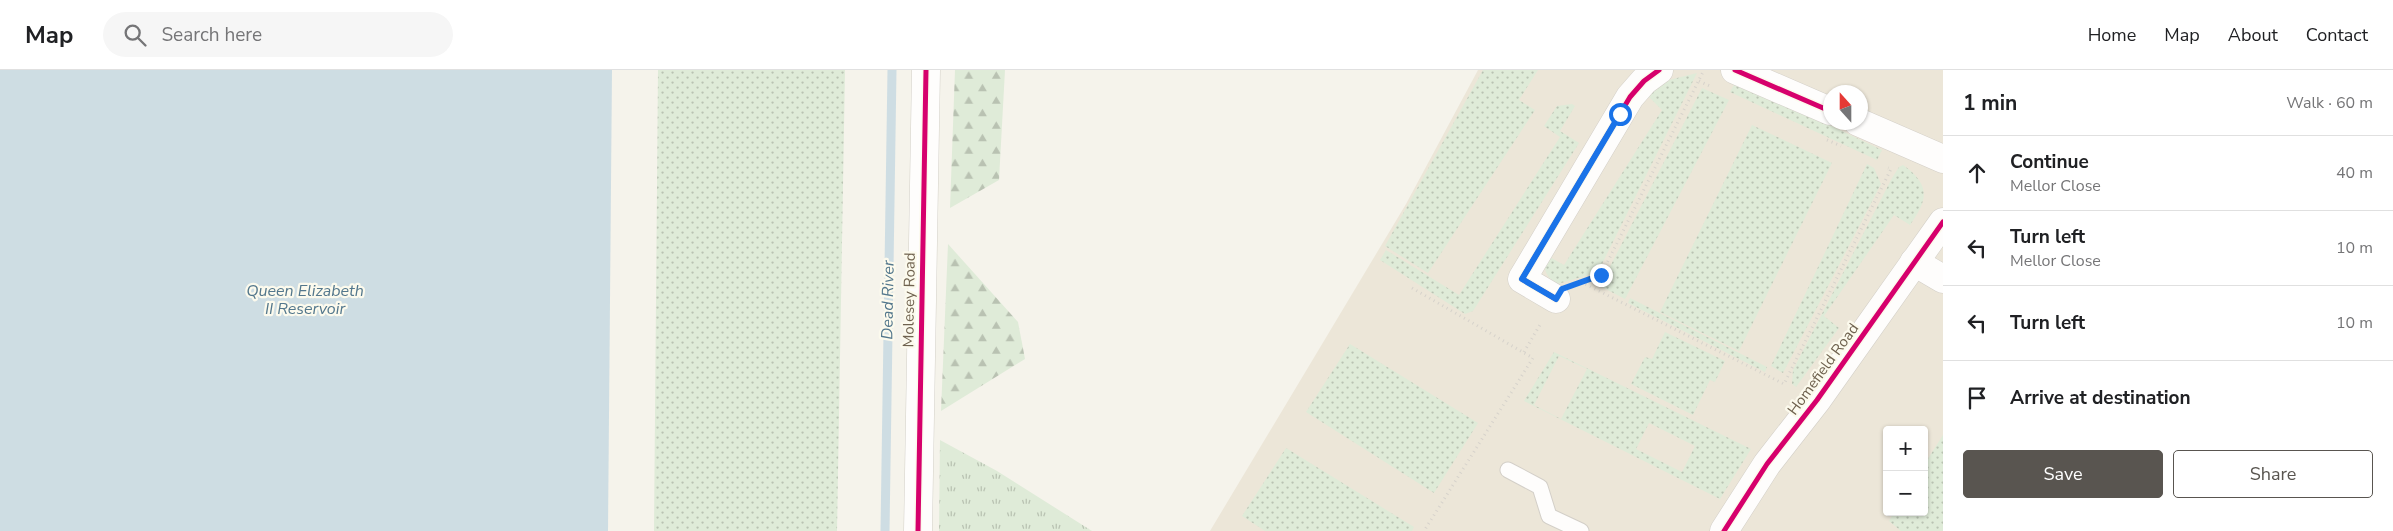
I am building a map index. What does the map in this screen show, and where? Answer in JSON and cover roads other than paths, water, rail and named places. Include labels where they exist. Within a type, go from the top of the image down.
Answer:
[{"type":"street","name":"Molesey Road","points":[[918,531],[926,70]]},
{"type":"street","points":[[1556,299],[1522,279],[1630,97],[1644,81],[1659,70]]},
{"type":"street","points":[[1726,79],[1823,109]]},
{"type":"street","points":[[1868,126],[1943,159]]},
{"type":"street","name":"Homefield Road","points":[[1724,531],[1767,464],[1817,400],[1943,222]]},
{"type":"street","points":[[1914,262],[1943,279]]},
{"type":"lane","points":[[1508,470],[1540,487],[1549,516],[1580,531]]},
{"type":"water","name":"Queen Elizabeth II Reservoir","points":[[0,70],[612,70],[608,531],[0,531]]},
{"type":"waterway","name":"Dead River","points":[[885,531],[892,70]]}]
